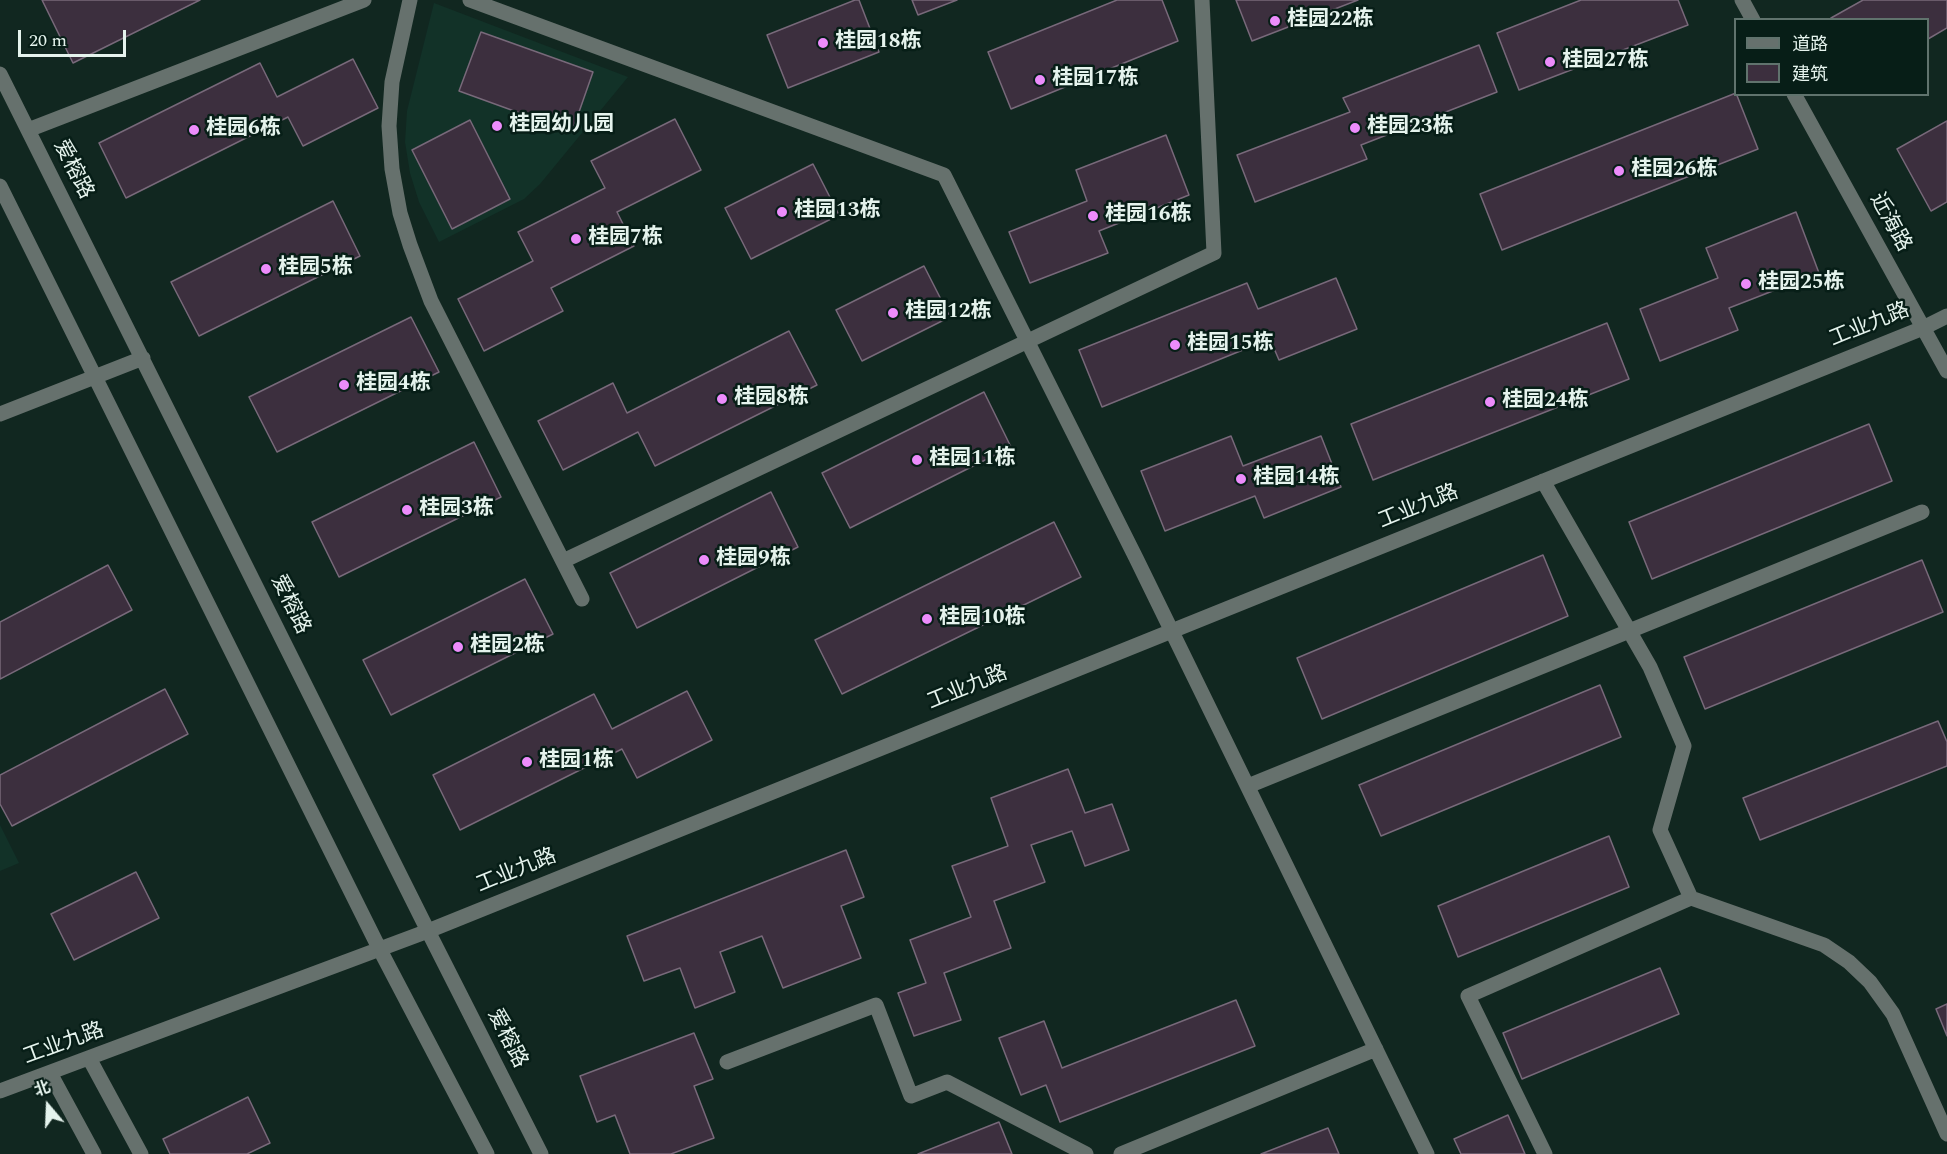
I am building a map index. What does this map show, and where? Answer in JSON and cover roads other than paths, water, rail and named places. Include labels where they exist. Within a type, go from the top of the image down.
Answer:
[{"type":"street","points":[[28,130],[364,0]]},
{"type":"street","points":[[410,0],[392,82],[389,126],[392,169],[400,213],[431,301],[582,599]]},
{"type":"street","points":[[470,0],[944,175],[1248,786],[1427,1154]]},
{"type":"street","points":[[563,561],[1214,253],[1202,0]]},
{"type":"street","points":[[1742,0],[1752,18]]},
{"type":"street","name":"爱榕路","points":[[0,74],[541,1154]]},
{"type":"street","name":"近海路","points":[[1795,96],[1947,371]]},
{"type":"street","points":[[0,186],[379,948],[486,1154]]},
{"type":"street","name":"工业九路","points":[[0,1090],[428,931],[1923,328],[1947,315]]},
{"type":"street","points":[[0,414],[143,358]]},
{"type":"street","points":[[1543,481],[1650,667],[1684,746],[1660,830],[1691,898]]},
{"type":"street","points":[[1248,786],[1922,512]]},
{"type":"street","points":[[1545,1154],[1468,996],[1691,898],[1824,945],[1849,962],[1870,982],[1893,1014],[1947,1134]]},
{"type":"street","points":[[727,1062],[876,1005],[911,1096],[947,1082],[1086,1154]]},
{"type":"street","points":[[1121,1154],[1376,1049]]},
{"type":"street","points":[[89,1058],[141,1154]]},
{"type":"street","points":[[50,1073],[94,1154]]},
{"type":"place","name":"桂园22栋","points":[[1275,21]]},
{"type":"place","name":"桂园18栋","points":[[823,43]]},
{"type":"place","name":"桂园27栋","points":[[1550,62]]},
{"type":"place","name":"桂园17栋","points":[[1040,80]]},
{"type":"place","name":"桂园幼儿园","points":[[497,126]]},
{"type":"place","name":"桂园23栋","points":[[1355,128]]},
{"type":"place","name":"桂园6栋","points":[[194,130]]},
{"type":"place","name":"桂园26栋","points":[[1619,171]]},
{"type":"place","name":"桂园13栋","points":[[782,212]]},
{"type":"place","name":"桂园16栋","points":[[1093,216]]},
{"type":"place","name":"桂园7栋","points":[[576,239]]},
{"type":"place","name":"桂园5栋","points":[[266,269]]},
{"type":"place","name":"桂园25栋","points":[[1746,284]]},
{"type":"place","name":"桂园12栋","points":[[893,313]]},
{"type":"place","name":"桂园15栋","points":[[1175,345]]},
{"type":"place","name":"桂园4栋","points":[[344,385]]},
{"type":"place","name":"桂园8栋","points":[[722,399]]},
{"type":"place","name":"桂园24栋","points":[[1490,402]]},
{"type":"place","name":"桂园11栋","points":[[917,460]]},
{"type":"place","name":"桂园14栋","points":[[1241,479]]},
{"type":"place","name":"桂园3栋","points":[[407,510]]},
{"type":"place","name":"桂园9栋","points":[[704,560]]},
{"type":"place","name":"桂园10栋","points":[[927,619]]},
{"type":"place","name":"桂园2栋","points":[[458,647]]},
{"type":"place","name":"桂园1栋","points":[[527,762]]}]
